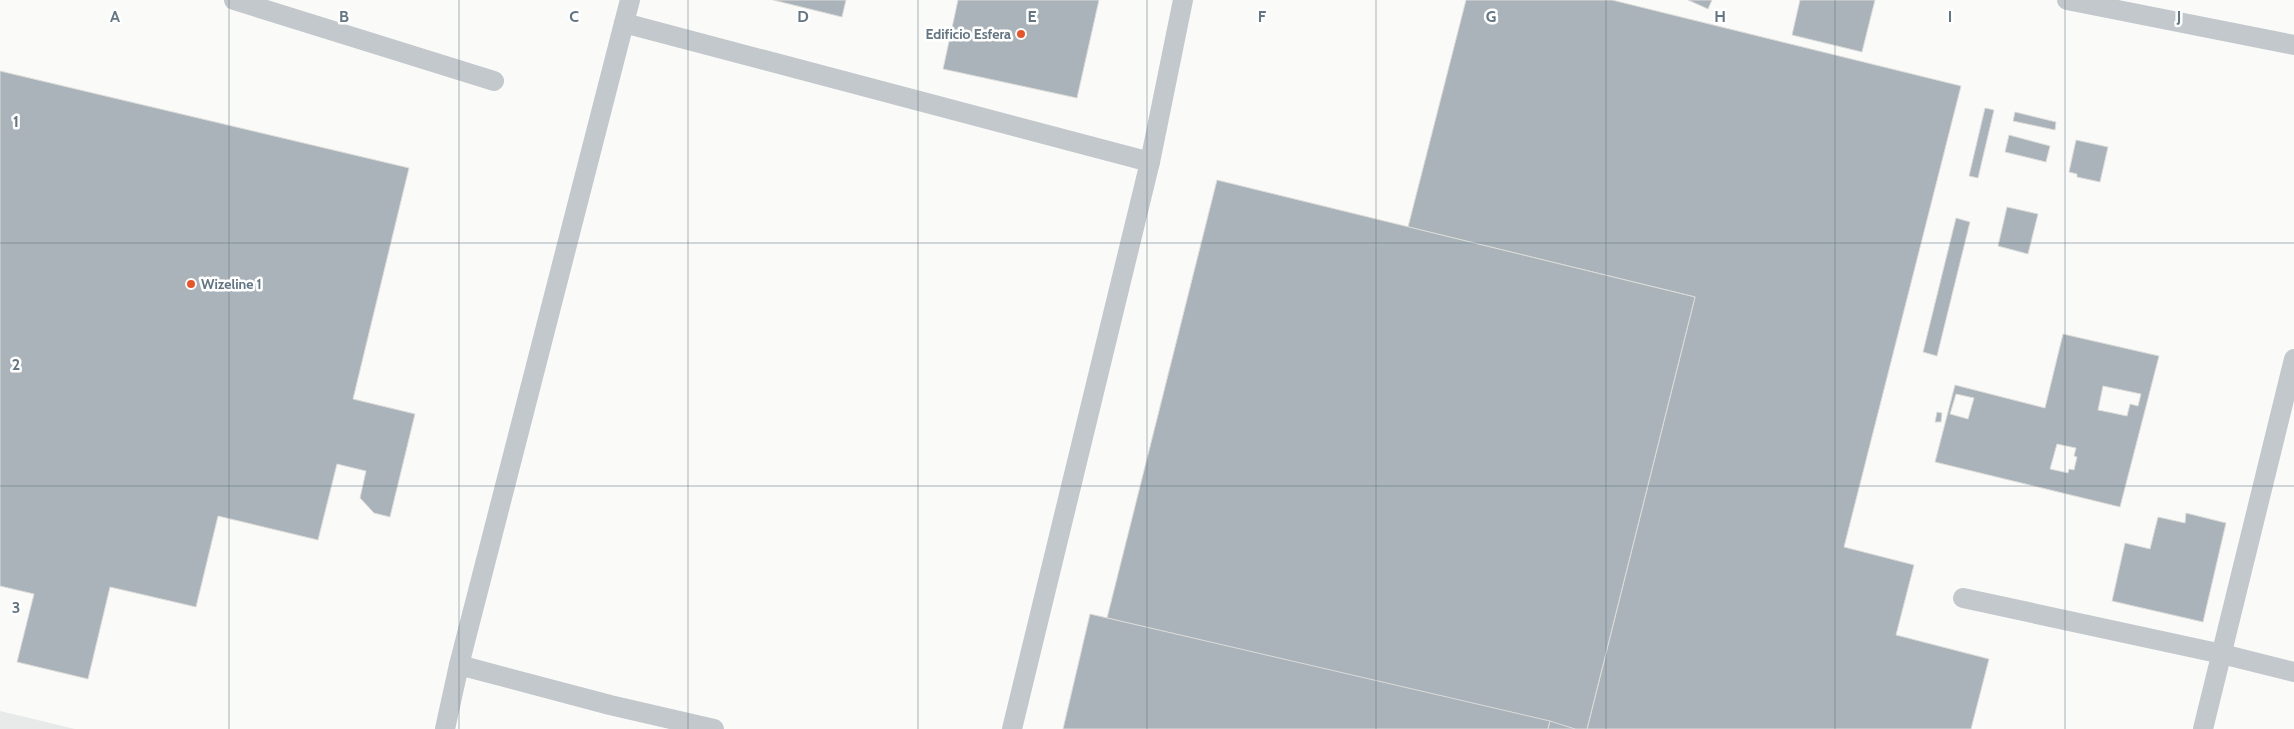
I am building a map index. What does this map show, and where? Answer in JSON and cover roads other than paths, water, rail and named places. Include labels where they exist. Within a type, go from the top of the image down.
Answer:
[{"type":"lane","points":[[234,0],[494,81]]},
{"type":"lane","points":[[445,729],[459,666],[630,0]]},
{"type":"lane","points":[[1012,729],[1150,162],[1182,0]]},
{"type":"lane","points":[[2067,0],[2294,45]]},
{"type":"lane","points":[[624,23],[1150,162]]},
{"type":"lane","points":[[2203,729],[2294,359]]},
{"type":"lane","points":[[1963,598],[2222,654],[2294,672]]},
{"type":"lane","points":[[459,666],[662,723],[714,729]]},
{"type":"place","name":"Edificio Esfera","points":[[1021,34]]},
{"type":"place","name":"Wizeline 1","points":[[191,284]]}]
